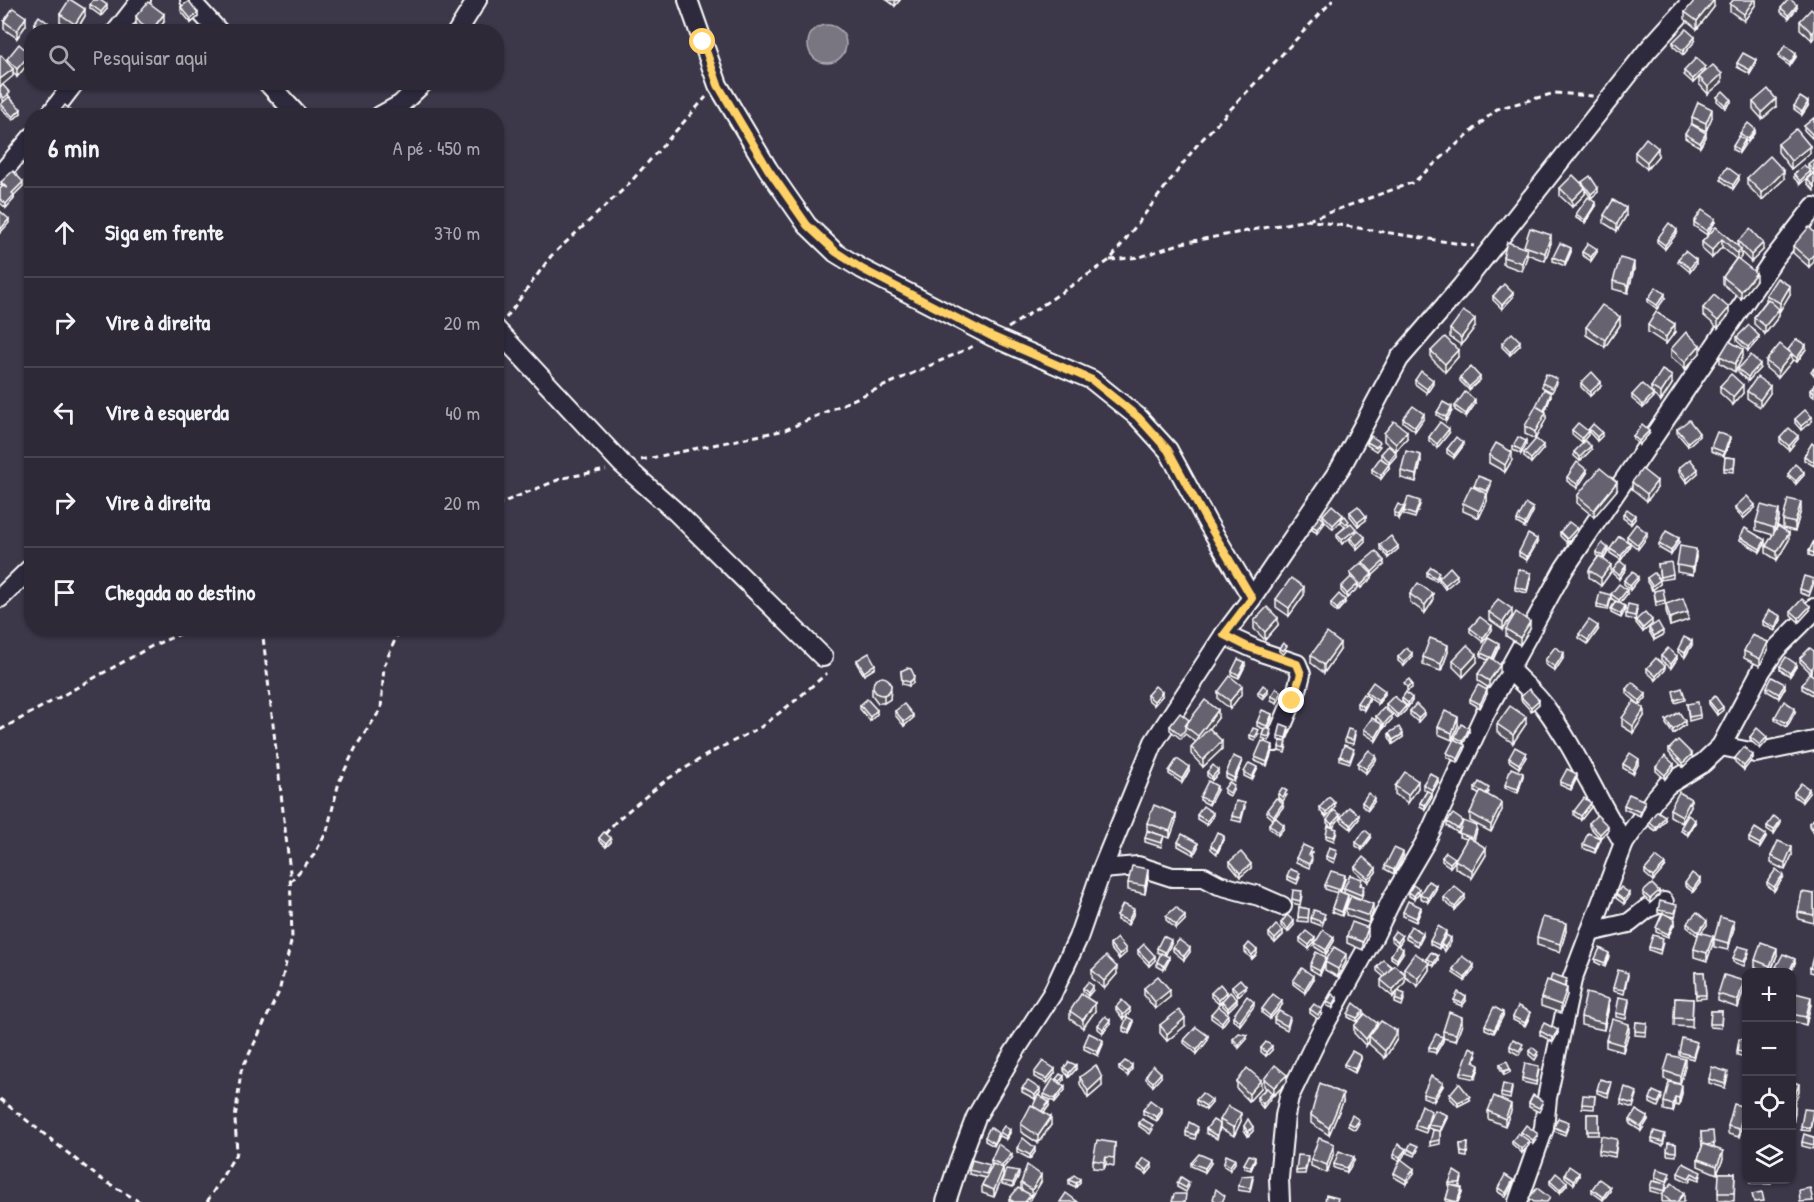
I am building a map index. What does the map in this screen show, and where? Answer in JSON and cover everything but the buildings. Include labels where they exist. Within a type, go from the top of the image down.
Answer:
[{"type":"street","points":[[122,24],[141,0]]},
{"type":"street","points":[[190,0],[212,24]]},
{"type":"street","points":[[462,24],[477,0]]},
{"type":"street","points":[[688,0],[718,85],[768,169],[807,225],[836,252],[862,269],[993,337],[1092,380],[1138,417],[1168,450],[1252,598]]},
{"type":"street","points":[[946,1202],[958,1162],[976,1117],[1052,994],[1078,938],[1102,869],[1154,742],[1224,635],[1252,598],[1341,467],[1399,359],[1492,248],[1647,51],[1693,0]]},
{"type":"street","points":[[55,108],[69,90]]},
{"type":"street","points":[[274,90],[291,108]]},
{"type":"street","points":[[395,108],[416,90]]},
{"type":"street","points":[[0,175],[24,146]]},
{"type":"street","points":[[1280,1202],[1279,1178],[1289,1097],[1320,1033],[1374,936],[1392,898],[1426,841],[1485,713],[1564,569],[1767,270],[1814,207]]},
{"type":"street","points":[[504,337],[622,464],[675,511],[824,657]]},
{"type":"street","points":[[0,598],[24,575]]},
{"type":"street","points":[[1518,1202],[1544,1128],[1547,1098],[1572,980],[1624,843],[1667,785],[1703,763],[1721,746],[1761,671],[1776,649],[1814,608]]},
{"type":"street","points":[[1224,635],[1248,647],[1297,664],[1301,674],[1297,690],[1275,742]]},
{"type":"street","points":[[1510,670],[1544,706],[1624,843]]},
{"type":"street","points":[[1721,746],[1755,753],[1814,741]]},
{"type":"street","points":[[1102,869],[1138,867],[1172,877],[1204,877],[1219,885],[1259,896],[1282,906]]},
{"type":"street","points":[[1590,932],[1629,923],[1648,908],[1664,902]]},
{"type":"path","points":[[504,320],[551,256],[626,187],[718,85]]},
{"type":"path","points":[[1110,260],[1140,257],[1182,243],[1307,220],[1414,182],[1497,109],[1555,93],[1611,97]]},
{"type":"path","points":[[1307,220],[1492,248]]},
{"type":"path","points":[[0,730],[152,646],[175,636]]},
{"type":"path","points":[[207,1202],[237,1152],[235,1120],[242,1071],[279,992],[292,938],[290,882],[263,636]]},
{"type":"path","points":[[290,882],[314,855],[327,831],[339,782],[362,737],[381,709],[384,666],[397,636]]},
{"type":"path","points":[[605,834],[617,820],[666,780],[710,753],[761,727],[796,700],[828,672],[828,664],[824,657]]},
{"type":"path","points":[[0,1099],[98,1177],[140,1202]]},
{"type":"shaded area","points":[[827,25],[840,31],[846,44],[840,57],[827,63],[814,57],[808,44],[814,31]]},
{"type":"route","points":[[703,42],[718,85],[768,169],[807,225],[836,252],[862,269],[993,337],[1092,380],[1138,417],[1168,450],[1188,489],[1252,598],[1224,635],[1248,647],[1297,664],[1301,674],[1292,701]]}]
